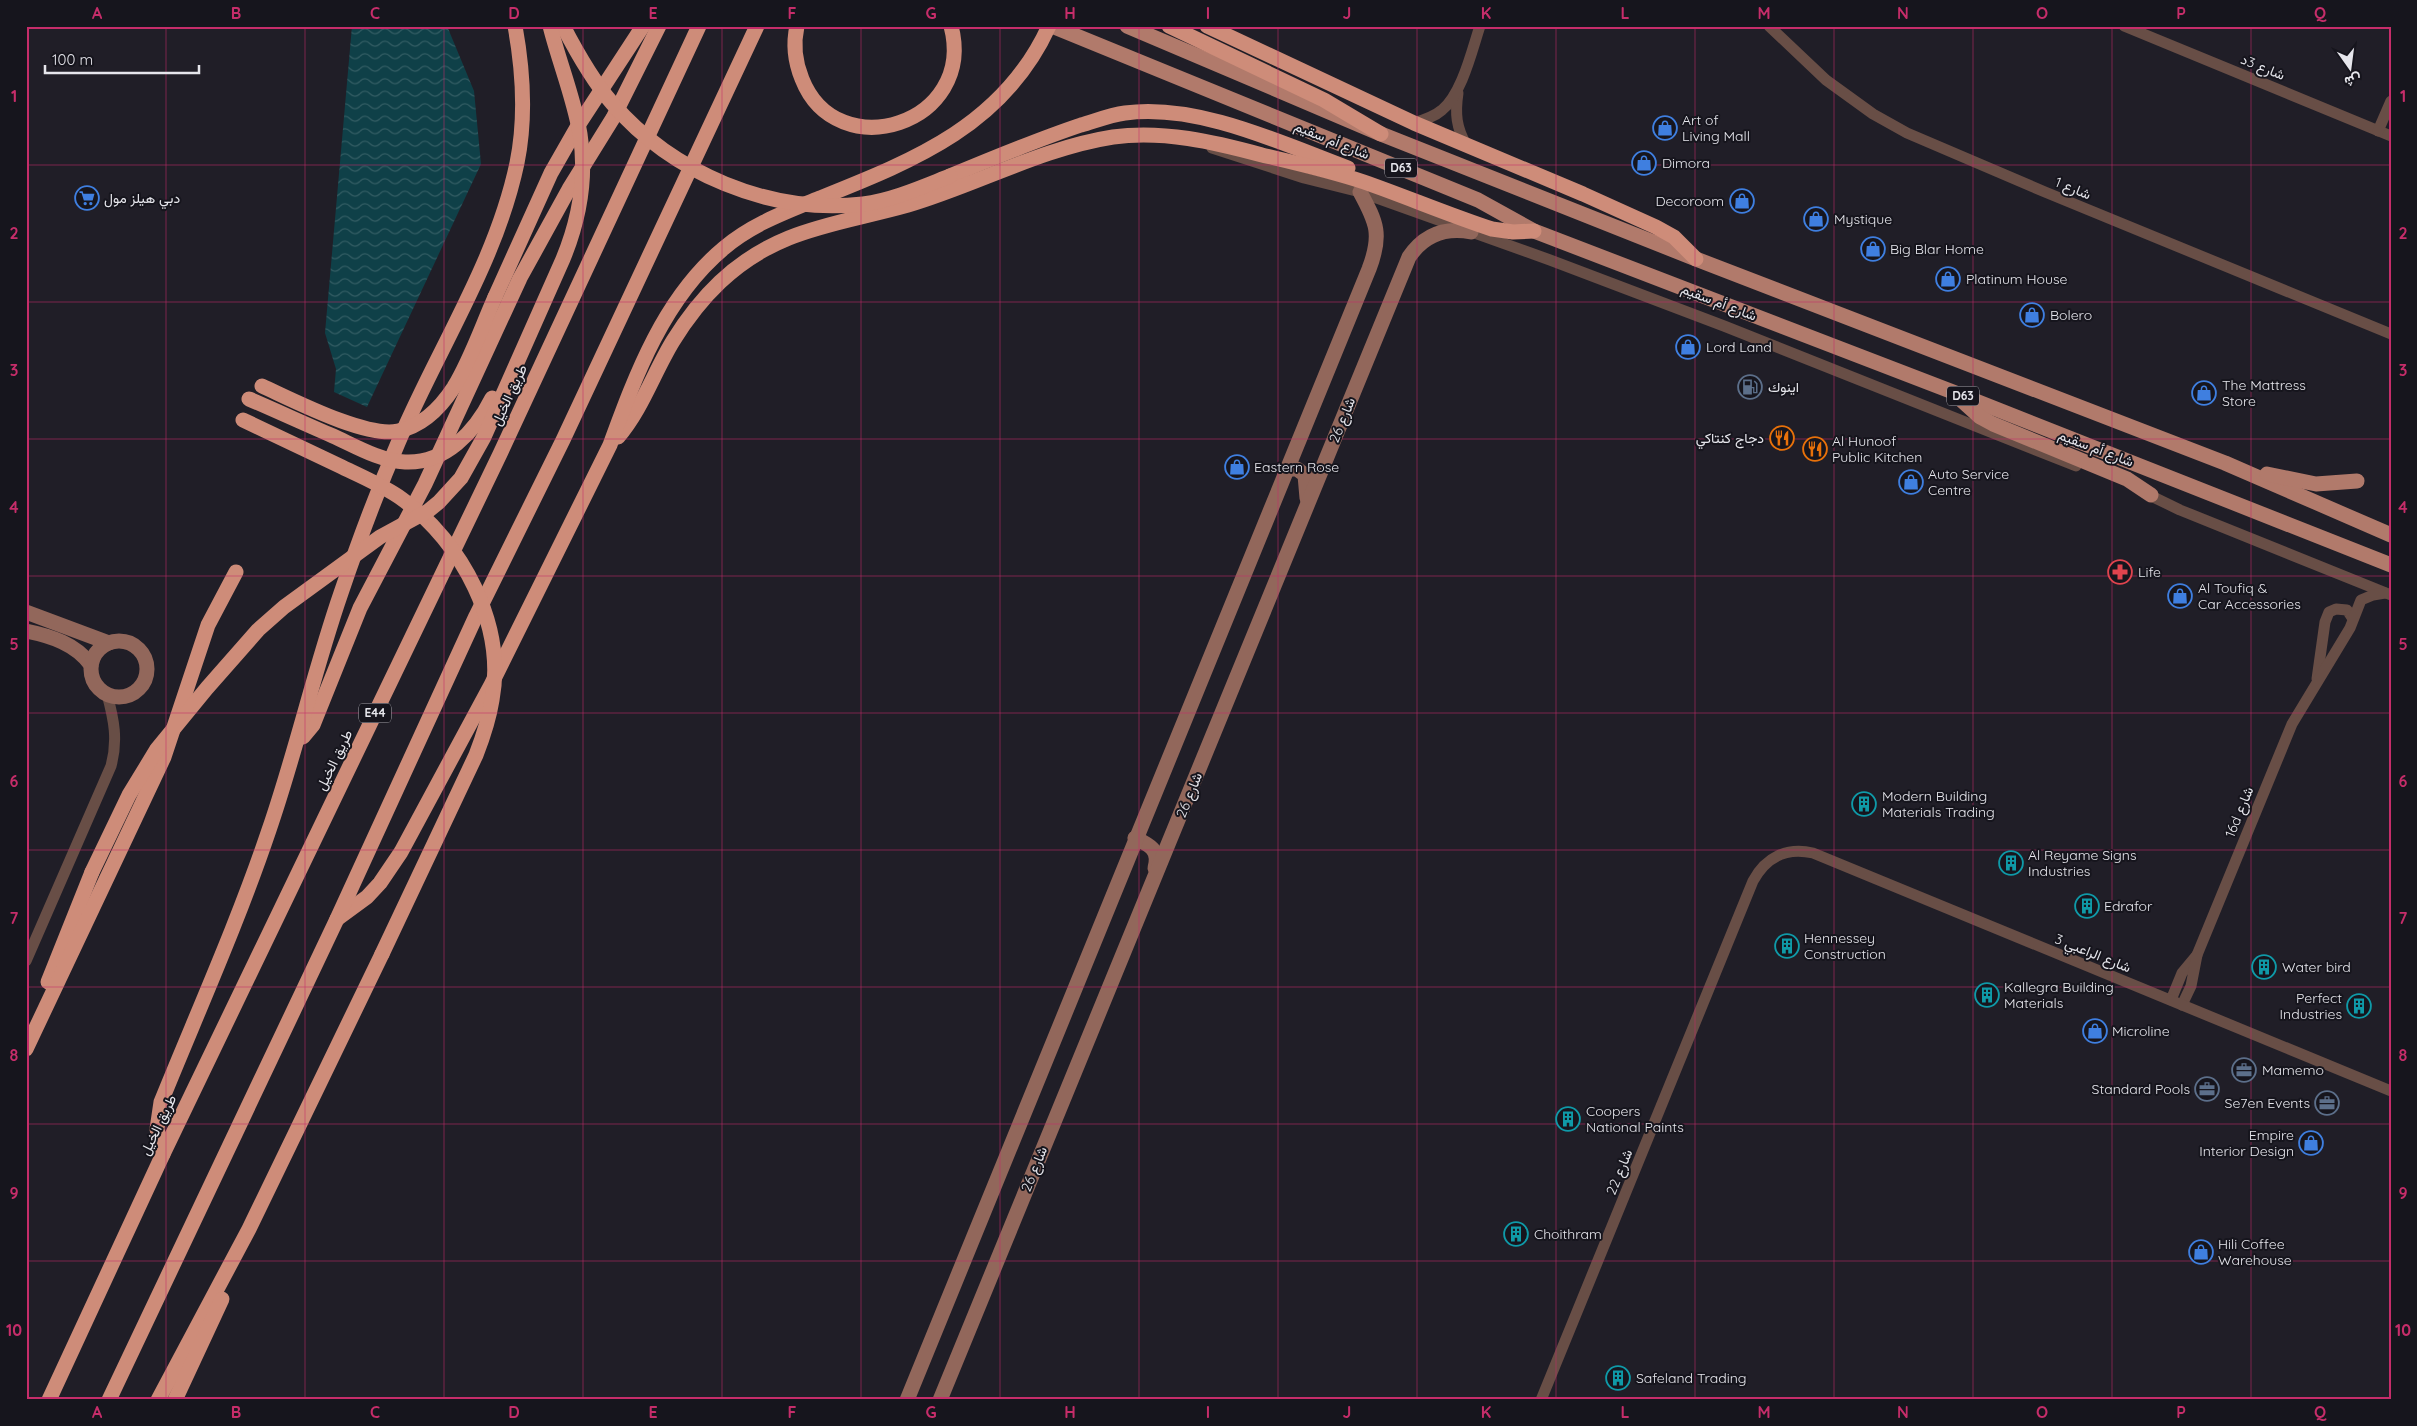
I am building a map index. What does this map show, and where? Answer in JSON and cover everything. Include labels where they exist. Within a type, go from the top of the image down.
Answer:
[{"type":"highway","points":[[163,1154],[157,1128],[161,1102],[245,896],[298,742],[340,594],[398,442],[479,272],[492,242],[510,189],[516,166],[522,122],[521,76],[515,26]]},
{"type":"highway","points":[[26,1035],[92,872],[129,795],[157,749],[258,630],[284,607],[380,537],[428,511],[454,486],[467,469],[482,442],[569,246],[576,220],[582,180],[580,132],[550,26]]},
{"type":"highway","points":[[563,26],[596,83],[632,124],[678,160],[724,183],[775,199],[814,204],[843,205],[885,200],[950,176],[1031,142],[1103,118],[1131,112],[1171,112],[1202,118],[1251,133],[1491,222],[1528,227]]},
{"type":"highway","points":[[262,386],[346,422],[386,432],[412,427],[434,412],[453,387],[551,173],[579,124],[643,26]]},
{"type":"highway","points":[[298,742],[313,725],[360,608],[425,484],[520,278],[560,205],[613,118],[659,26]]},
{"type":"highway","name":"طريق الخيل","points":[[49,1400],[163,1154],[500,454],[699,26]]},
{"type":"highway","points":[[109,1400],[337,919],[476,616],[563,440],[757,26]]},
{"type":"highway","points":[[798,26],[795,38],[796,60],[808,91],[822,108],[839,119],[859,126],[879,127],[913,118],[924,111],[939,96],[952,68],[954,41],[951,26]]},
{"type":"highway","points":[[337,919],[367,897],[380,883],[401,852],[491,685],[610,445],[634,384],[668,314],[681,293],[704,266],[747,231],[772,217],[918,155],[962,131],[1000,99],[1030,61],[1051,26]]},
{"type":"highway","points":[[1169,26],[1324,100],[1381,134]]},
{"type":"highway","points":[[1207,26],[1414,123],[1656,227],[1682,244],[1696,259]]},
{"type":"highway","points":[[610,445],[628,423],[673,341],[703,300],[736,268],[772,244],[813,228],[930,198],[1089,142],[1132,135],[1195,139],[1338,174],[1492,229],[1513,232],[1528,227]]},
{"type":"highway","points":[[250,399],[378,456],[405,462],[425,459],[454,447],[471,431],[526,341]]},
{"type":"highway","points":[[158,1400],[249,1229],[382,954],[476,755],[493,699],[494,669],[489,632],[470,578],[459,558],[419,512],[383,487],[243,420]]},
{"type":"highway","points":[[26,1049],[164,757],[208,625],[236,572]]},
{"type":"highway","points":[[175,1400],[246,1249],[249,1229]]},
{"type":"main road","name":"شارع أم سقيم","points":[[1051,26],[1478,200],[1528,227],[2391,565]]},
{"type":"main road","name":"شارع أم سقيم","points":[[1127,26],[1381,134],[1696,259],[2225,463],[2391,535]]},
{"type":"main road","points":[[907,1400],[1375,252],[1378,237],[1376,224],[1360,192]]},
{"type":"main road","name":"شارع 26","points":[[940,1400],[1150,883],[1182,812],[1409,257],[1422,241],[1436,234],[1450,230],[1471,232]]},
{"type":"main road","points":[[1953,392],[1980,416],[1993,424],[2127,479],[2151,495]]},
{"type":"main road","points":[[2225,463],[2307,484],[2358,481]]},
{"type":"main road","points":[[1288,469],[1298,469],[1305,475],[1307,504]]},
{"type":"main road","points":[[26,612],[109,643]]},
{"type":"main road","points":[[26,630],[45,635],[74,648],[91,665],[94,682],[107,694],[125,696],[134,692],[141,686],[147,668],[145,659],[136,647],[119,641],[109,643],[99,649],[91,665]]},
{"type":"main road","points":[[1135,838],[1151,846],[1156,853],[1156,861],[1150,883]]},
{"type":"street","points":[[1466,146],[1458,129],[1456,115],[1461,80],[1480,26]]},
{"type":"street","name":"شارع 1","points":[[1769,26],[1826,80],[1873,114],[1907,133],[2045,192],[2391,334]]},
{"type":"street","name":"شارع 3د","points":[[2124,26],[2391,136]]},
{"type":"street","points":[[1414,123],[1431,117],[1443,109],[1461,80]]},
{"type":"street","points":[[2378,131],[2391,101]]},
{"type":"street","points":[[1195,139],[1238,158],[1360,192],[1724,326],[2151,495],[2180,510],[2389,594]]},
{"type":"street","name":"16d شارع","points":[[2182,1005],[2191,986],[2197,955],[2292,724],[2353,619],[2361,600],[2373,595],[2389,594]]},
{"type":"street","name":"16d شارع","points":[[2316,683],[2325,622],[2329,612],[2336,609],[2347,610],[2353,619]]},
{"type":"street","points":[[26,961],[110,766],[115,749],[116,732],[107,694]]},
{"type":"street","name":"شارع الراعبي 3","points":[[1781,854],[1797,851],[1813,853],[2391,1091]]},
{"type":"street","name":"شارع 22","points":[[1541,1400],[1753,880],[1768,862],[1781,854]]},
{"type":"street","name":"16d شارع","points":[[2171,1000],[2182,973],[2197,955]]},
{"type":"water","points":[[352,26],[447,26],[474,91],[481,164],[367,407],[334,392],[336,369],[325,333]]},
{"type":"place","name":"Art of Living Mall","points":[[1665,128]]},
{"type":"place","name":"Dimora","points":[[1644,163]]},
{"type":"place","name":"دبي هيلز مول","points":[[87,198]]},
{"type":"place","name":"Decoroom","points":[[1742,201]]},
{"type":"place","name":"Mystique","points":[[1816,219]]},
{"type":"place","name":"Big Blar Home","points":[[1873,249]]},
{"type":"place","name":"Platinum House","points":[[1948,279]]},
{"type":"place","name":"Bolero","points":[[2032,315]]},
{"type":"place","name":"Lord Land","points":[[1688,347]]},
{"type":"place","name":"اينوك","points":[[1750,387]]},
{"type":"place","name":"The Mattress Store","points":[[2204,393]]},
{"type":"place","name":"دجاج كنتاكي","points":[[1782,438]]},
{"type":"place","name":"Al Hunoof Public Kitchen","points":[[1815,449]]},
{"type":"place","name":"Eastern Rose","points":[[1237,467]]},
{"type":"place","name":"Auto Service Centre","points":[[1911,482]]},
{"type":"place","name":"Life","points":[[2120,572]]},
{"type":"place","name":"Al Toufiq & Car Accessories","points":[[2180,596]]},
{"type":"place","name":"Modern Building Materials Trading","points":[[1864,804]]},
{"type":"place","name":"Al Reyame Signs Industries","points":[[2011,863]]},
{"type":"place","name":"Edrafor","points":[[2087,906]]},
{"type":"place","name":"Hennessey Construction","points":[[1787,946]]},
{"type":"place","name":"Water bird","points":[[2264,967]]},
{"type":"place","name":"Kallegra Building Materials","points":[[1987,995]]},
{"type":"place","name":"Perfect Industries","points":[[2359,1006]]},
{"type":"place","name":"Microline","points":[[2095,1031]]},
{"type":"place","name":"Mamemo","points":[[2244,1070]]},
{"type":"place","name":"Standard Pools","points":[[2207,1089]]},
{"type":"place","name":"Se7en Events","points":[[2327,1103]]},
{"type":"place","name":"Coopers National Paints","points":[[1568,1119]]},
{"type":"place","name":"Empire Interior Design","points":[[2311,1143]]},
{"type":"place","name":"Choithram","points":[[1516,1234]]},
{"type":"place","name":"Hili Coffee Warehouse","points":[[2201,1252]]},
{"type":"place","name":"Safeland Trading","points":[[1618,1378]]}]
